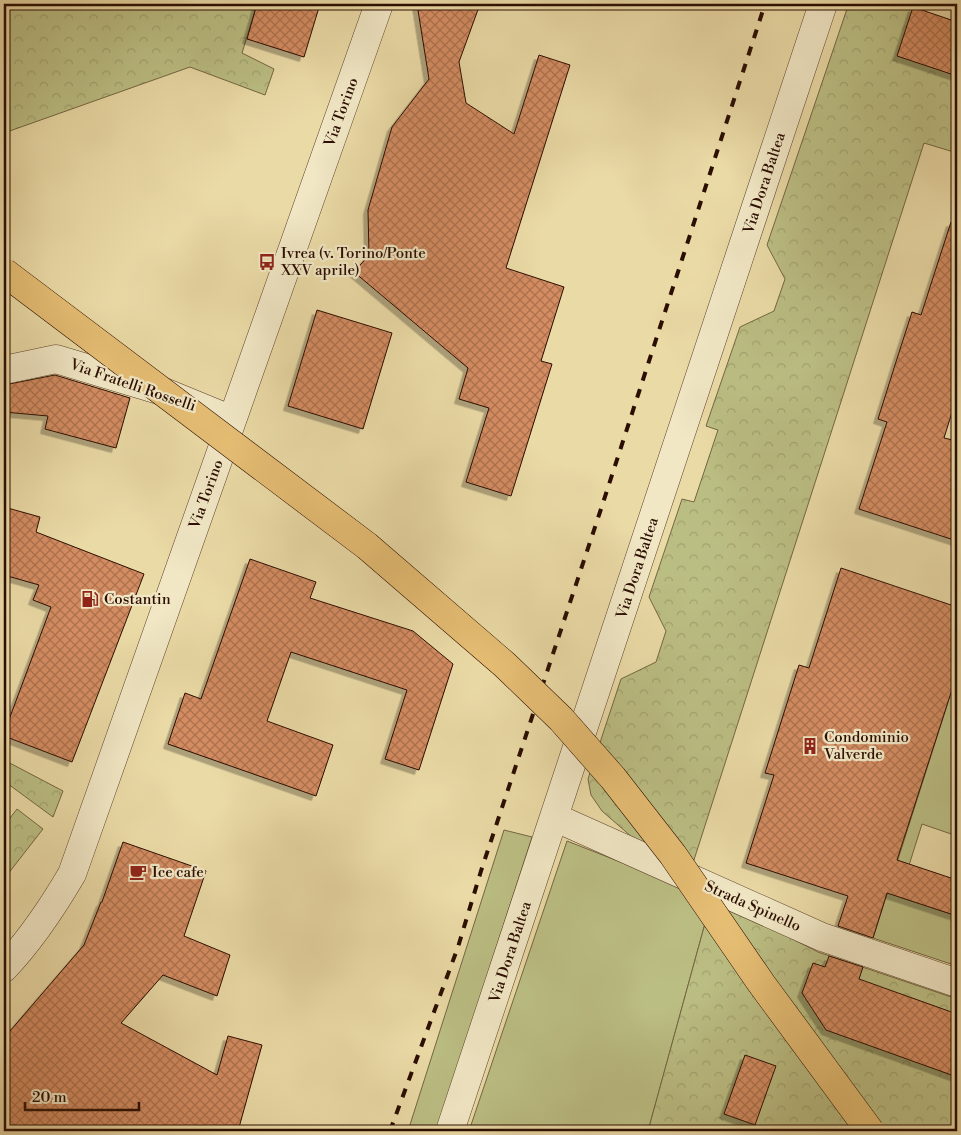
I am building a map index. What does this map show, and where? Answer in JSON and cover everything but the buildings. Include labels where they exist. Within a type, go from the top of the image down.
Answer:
[{"type":"main road","points":[[4,272],[367,546],[505,665],[561,719],[613,778],[674,855],[761,983],[870,1131]]},
{"type":"street","name":"Via Torino","points":[[4,968],[18,953],[54,904],[72,874],[379,4]]},
{"type":"street","name":"Via Dora Baltea","points":[[450,1131],[824,4]]},
{"type":"street","name":"Via Fratelli Rosselli","points":[[4,370],[56,359],[158,390],[232,420]]},
{"type":"street","name":"Strada Spinello","points":[[554,817],[822,937],[957,983]]},
{"type":"green space","points":[[4,4],[257,4],[242,53],[274,69],[265,95],[190,67],[4,133]]},
{"type":"green space","points":[[850,4],[902,4],[957,22],[957,153],[924,143],[693,863],[633,838],[602,811],[591,795],[588,779],[621,679],[656,662],[666,631],[649,597],[682,499],[694,502],[718,430],[706,426],[740,327],[774,311],[785,279],[767,245]]},
{"type":"green space","points":[[957,674],[957,836],[922,824],[899,897],[957,916],[957,966],[873,938]]},
{"type":"green space","points":[[4,760],[63,791],[53,817],[4,781]]},
{"type":"green space","points":[[17,809],[43,829],[4,879],[4,826]]},
{"type":"green space","points":[[504,830],[532,837],[437,1131],[408,1131]]},
{"type":"green space","points":[[567,841],[712,898],[648,1131],[469,1131]]},
{"type":"green space","points":[[712,898],[818,952],[957,999],[957,1131],[648,1131]]},
{"type":"railway","points":[[390,1131],[458,947],[481,871],[765,4]]},
{"type":"place","name":"Ivrea (v. Torino/Ponte XXV aprile)","points":[[267,262]]},
{"type":"place","name":"Costantin","points":[[90,599]]},
{"type":"place","name":"Condominio Valverde","points":[[810,746]]},
{"type":"place","name":"Ice cafe","points":[[138,872]]}]
